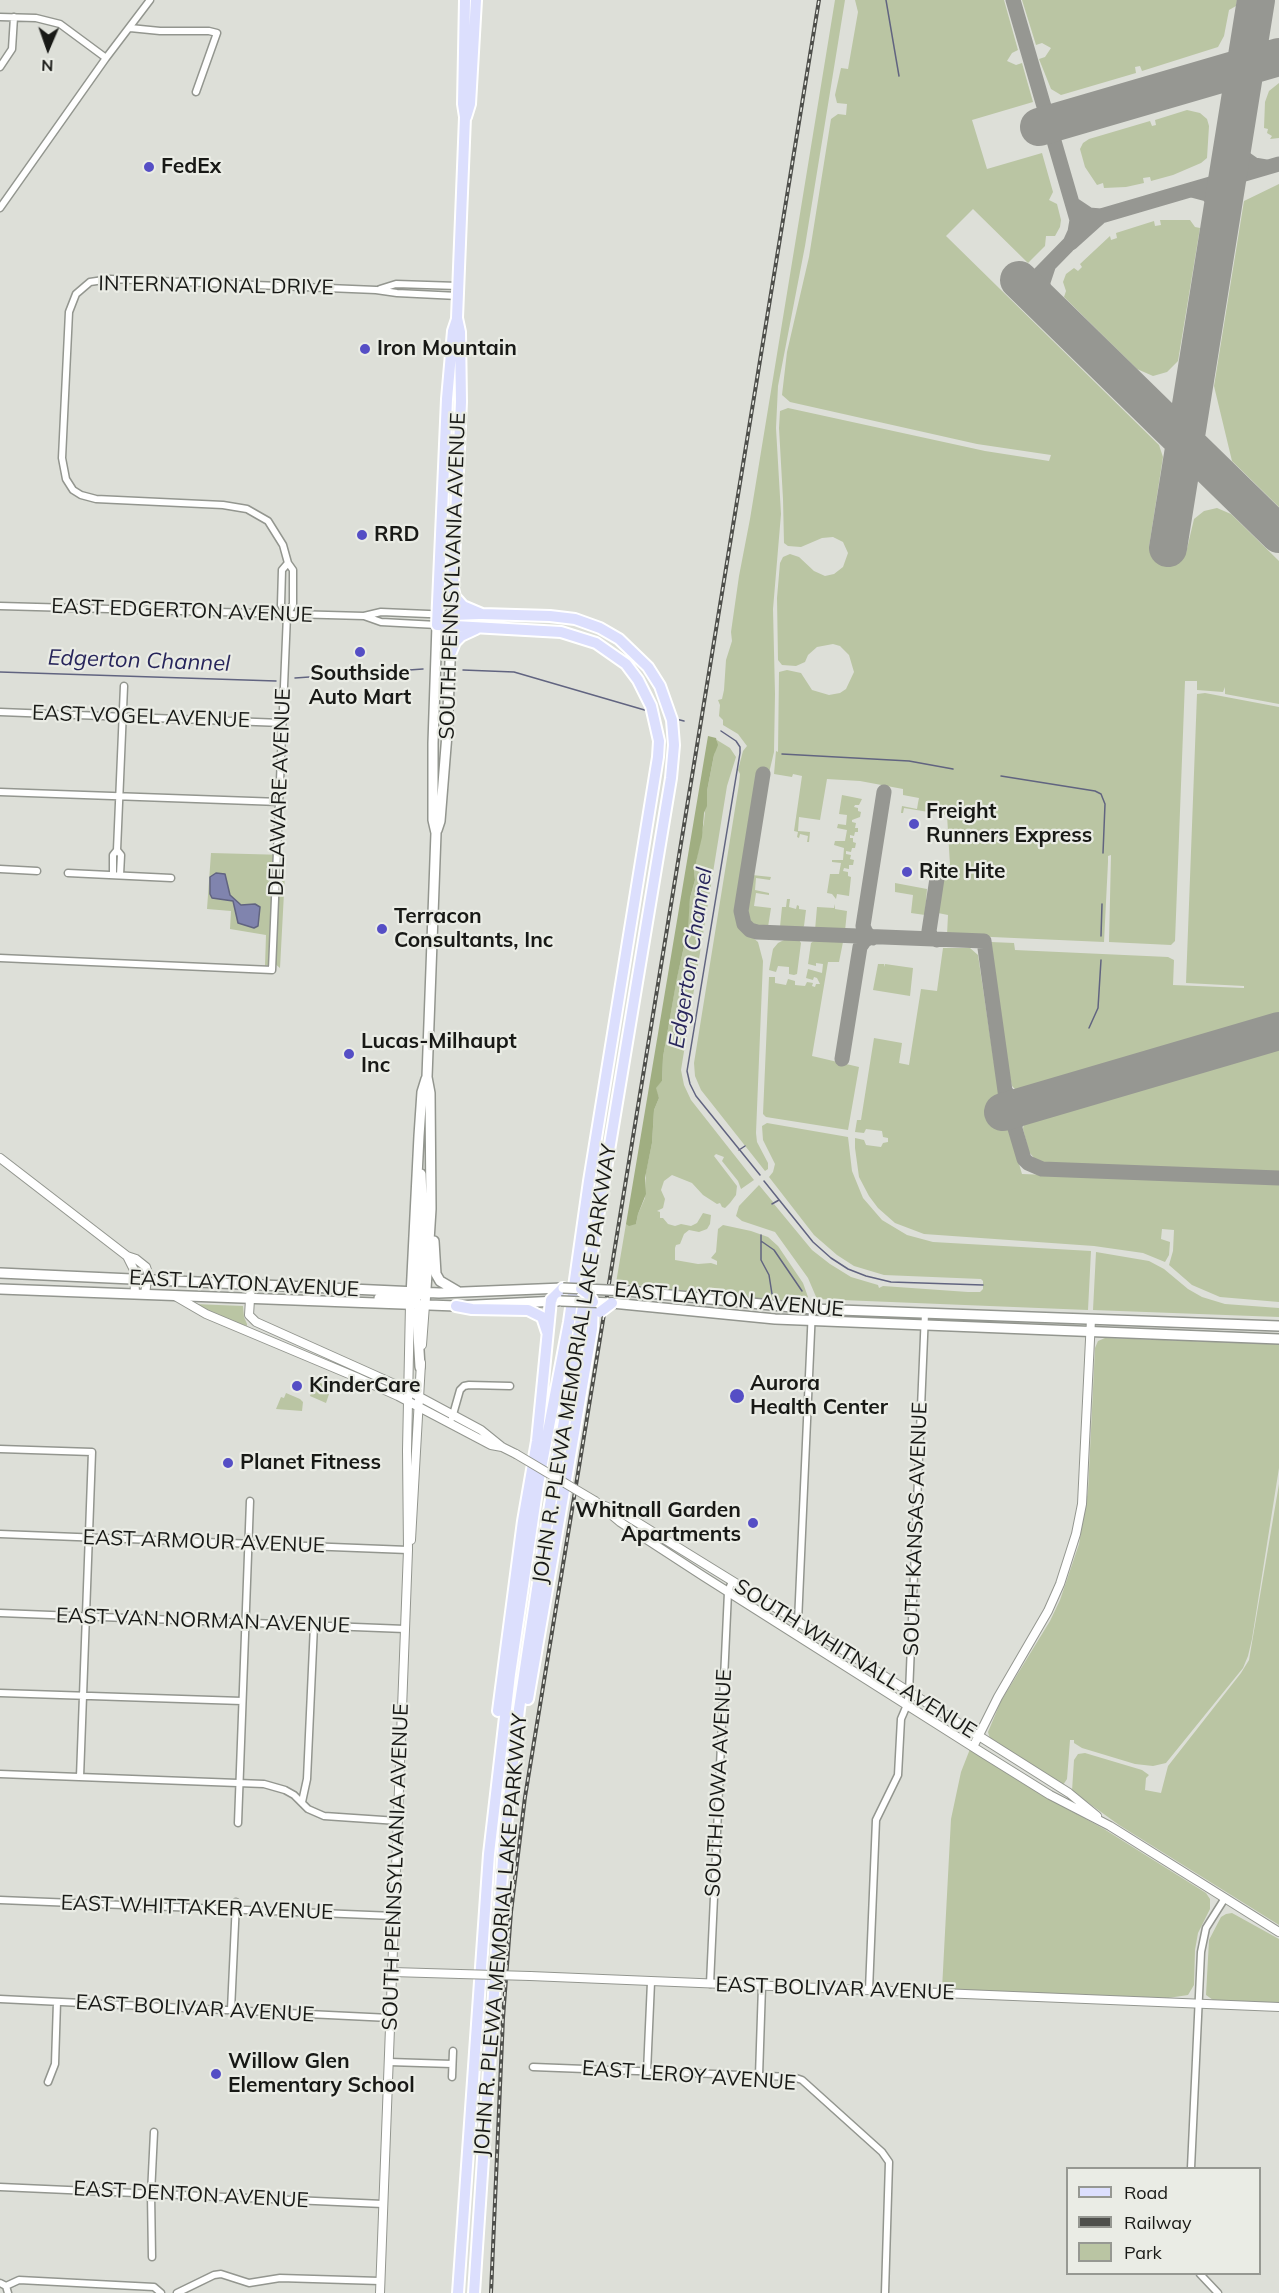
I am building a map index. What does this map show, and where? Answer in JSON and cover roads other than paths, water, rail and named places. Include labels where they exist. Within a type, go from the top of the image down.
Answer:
[{"type":"main road","name":"SOUTH PENNSYLVANIA AVENUE","points":[[436,833],[440,821],[447,734],[461,392],[460,332],[457,318],[465,117],[462,104],[465,0]]},
{"type":"main road","name":"SOUTH PENNSYLVANIA AVENUE","points":[[465,117],[470,105],[476,0]]},
{"type":"main road","name":"SOUTH PENNSYLVANIA AVENUE","points":[[418,1298],[431,1209],[430,1093],[427,1077],[436,833],[433,820],[437,619],[447,399],[453,331],[457,318]]},
{"type":"main road","name":"JOHN R. PLEWA MEMORIAL LAKE PARKWAY","points":[[453,588],[454,597],[459,604],[482,614],[575,619],[600,628],[633,651],[648,667],[660,686],[672,720],[673,758],[546,1529],[519,1709],[504,1844],[474,2293]]},
{"type":"main road","points":[[452,620],[482,614]]},
{"type":"main road","name":"JOHN R. PLEWA MEMORIAL LAKE PARKWAY","points":[[437,619],[486,627],[561,632],[585,638],[617,656],[638,680],[655,717],[659,751],[589,1181],[569,1322],[532,1526],[510,1674],[489,1854],[458,2293]]},
{"type":"main road","points":[[451,652],[455,642],[461,636],[486,627]]},
{"type":"main road","points":[[434,734],[447,734]]},
{"type":"main road","name":"SOUTH PENNSYLVANIA AVENUE","points":[[418,1298],[419,1136],[422,1092],[427,1077]]},
{"type":"main road","points":[[431,1209],[436,1274],[440,1281],[462,1293]]},
{"type":"main road","name":"EAST LAYTON AVENUE","points":[[0,1273],[251,1284],[418,1298],[456,1306],[556,1301],[596,1308]]},
{"type":"main road","points":[[420,1366],[418,1298],[500,1296],[560,1288],[549,1337],[537,1441],[523,1521],[500,1687],[489,1854]]},
{"type":"main road","name":"EAST LAYTON AVENUE","points":[[0,1289],[340,1302],[560,1288],[629,1291],[812,1309],[1279,1326]]},
{"type":"main road","points":[[504,1844],[557,1524],[596,1308],[588,1294],[581,1289]]},
{"type":"main road","points":[[596,1308],[612,1303]]},
{"type":"main road","name":"EAST LAYTON AVENUE","points":[[612,1303],[758,1318],[812,1321],[1279,1339]]},
{"type":"main road","points":[[456,1306],[536,1312],[542,1317],[549,1337]]},
{"type":"main road","points":[[479,2293],[482,2237],[480,2212]]},
{"type":"street","points":[[0,208],[150,0]]},
{"type":"street","points":[[0,17],[48,20],[60,24],[106,58]]},
{"type":"street","points":[[0,67],[12,49],[14,17]]},
{"type":"street","points":[[130,28],[217,33],[196,92]]},
{"type":"street","name":"INTERNATIONAL DRIVE","points":[[287,615],[293,604],[293,570],[288,563],[283,545],[268,521],[247,509],[223,505],[96,499],[81,495],[66,479],[62,458],[71,305],[76,294],[86,284],[110,279],[376,290],[397,293],[458,291]]},
{"type":"street","name":"INTERNATIONAL DRIVE","points":[[376,290],[396,284],[458,291]]},
{"type":"street","points":[[287,615],[281,605],[282,570],[288,563]]},
{"type":"street","name":"EAST EDGERTON AVENUE","points":[[0,606],[287,615],[364,616],[381,612],[437,619]]},
{"type":"street","name":"DELAWARE AVENUE","points":[[0,958],[272,970],[287,615]]},
{"type":"street","name":"EAST EDGERTON AVENUE","points":[[364,616],[381,622],[437,619]]},
{"type":"street","points":[[113,875],[113,855],[117,850],[124,686]]},
{"type":"street","name":"EAST VOGEL AVENUE","points":[[0,711],[282,723]]},
{"type":"street","points":[[0,792],[280,802]]},
{"type":"street","points":[[117,850],[121,855],[120,876]]},
{"type":"street","points":[[0,869],[37,871]]},
{"type":"street","points":[[68,873],[171,878]]},
{"type":"street","points":[[0,1158],[127,1256],[136,1258],[146,1267],[148,1279],[140,1294]]},
{"type":"street","points":[[127,1256],[134,1270],[140,1294]]},
{"type":"street","points":[[249,1299],[251,1284]]},
{"type":"street","name":"SOUTH WHITNALL AVENUE","points":[[175,1296],[206,1314],[327,1364],[409,1402],[491,1445],[502,1447]]},
{"type":"street","name":"SOUTH PENNSYLVANIA AVENUE","points":[[408,1550],[406,1537],[409,1391],[418,1298]]},
{"type":"street","name":"SOUTH WHITNALL AVENUE","points":[[249,1299],[249,1315],[256,1322],[409,1391],[482,1430],[502,1447],[595,1502],[620,1522],[973,1747],[1050,1795],[1110,1826],[1279,1932]]},
{"type":"street","points":[[793,1631],[798,1622],[812,1309]]},
{"type":"street","name":"SOUTH KANSAS AVENUE","points":[[869,1990],[876,1820],[898,1775],[901,1719],[909,1693],[925,1313]]},
{"type":"street","points":[[973,1747],[998,1697],[1048,1611],[1060,1584],[1076,1534],[1082,1504],[1091,1319]]},
{"type":"street","name":"SOUTH PENNSYLVANIA AVENUE","points":[[380,2293],[408,1550],[411,1537],[420,1366]]},
{"type":"street","points":[[450,1424],[460,1390],[464,1386],[510,1386]]},
{"type":"street","points":[[0,1449],[92,1452],[80,1777]]},
{"type":"street","points":[[238,1822],[250,1501]]},
{"type":"street","name":"SOUTH WHITNALL AVENUE","points":[[595,1502],[627,1516],[798,1622],[1069,1793],[1110,1826]]},
{"type":"street","name":"EAST ARMOUR AVENUE","points":[[0,1534],[408,1550]]},
{"type":"street","name":"SOUTH IOWA AVENUE","points":[[710,1984],[728,1592],[732,1581]]},
{"type":"street","name":"EAST VAN NORMAN AVENUE","points":[[0,1613],[405,1629]]},
{"type":"street","points":[[302,1802],[308,1779],[314,1625]]},
{"type":"street","points":[[843,1664],[849,1655]]},
{"type":"street","points":[[0,1693],[242,1701]]},
{"type":"street","points":[[0,1774],[277,1786],[294,1795],[317,1814],[331,1818],[398,1821]]},
{"type":"street","points":[[1191,2167],[1203,1939],[1206,1928],[1224,1898]]},
{"type":"street","name":"EAST WHITTAKER AVENUE","points":[[0,1900],[394,1916]]},
{"type":"street","points":[[231,2010],[236,1902]]},
{"type":"street","name":"EAST BOLIVAR AVENUE","points":[[392,1972],[1279,2007]]},
{"type":"street","points":[[647,2072],[651,1982]]},
{"type":"street","points":[[759,2076],[762,1986]]},
{"type":"street","name":"EAST BOLIVAR AVENUE","points":[[0,1999],[390,2018]]},
{"type":"street","points":[[48,2082],[55,2064],[57,2002]]},
{"type":"street","points":[[452,2077],[453,2051]]},
{"type":"street","points":[[388,2062],[452,2064]]},
{"type":"street","name":"EAST LEROY AVENUE","points":[[533,2067],[759,2076],[802,2080],[887,2158],[890,2167],[885,2293]]},
{"type":"street","points":[[152,2257],[151,2194],[154,2132]]},
{"type":"street","name":"EAST DENTON AVENUE","points":[[0,2187],[383,2204]]},
{"type":"street","points":[[177,2293],[206,2277],[221,2274],[249,2283],[280,2278],[380,2281]]},
{"type":"street","points":[[1201,2275],[1218,2293]]},
{"type":"street","points":[[4,2287],[19,2280],[154,2287],[161,2293]]},
{"type":"water","points":[[216,873],[225,874],[230,895],[241,905],[255,904],[260,907],[258,926],[254,928],[238,923],[233,901],[212,898],[210,877]]},
{"type":"waterway","points":[[886,0],[899,76]]},
{"type":"waterway","name":"Edgerton Channel","points":[[295,678],[423,669]]},
{"type":"waterway","name":"Edgerton Channel","points":[[463,670],[514,672],[648,711]]},
{"type":"waterway","name":"Edgerton Channel","points":[[0,672],[276,681]]},
{"type":"waterway","name":"Edgerton Channel","points":[[676,719],[684,721]]},
{"type":"waterway","name":"Edgerton Channel","points":[[721,731],[736,741],[740,747],[740,753],[687,1071],[696,1096],[760,1175]]},
{"type":"waterway","points":[[782,754],[909,761],[953,769]]},
{"type":"waterway","points":[[1001,776],[1095,791],[1101,794],[1105,804],[1103,853]]},
{"type":"waterway","points":[[1101,936],[1102,904]]},
{"type":"waterway","points":[[1089,1028],[1098,1008],[1101,960]]},
{"type":"waterway","name":"Edgerton Channel","points":[[739,1150],[745,1146]]},
{"type":"waterway","name":"Edgerton Channel","points":[[764,1181],[813,1242],[848,1269],[891,1282],[983,1285]]},
{"type":"waterway","points":[[772,1204],[779,1200]]},
{"type":"waterway","points":[[761,1235],[761,1260],[769,1275],[772,1294]]},
{"type":"waterway","points":[[761,1241],[774,1250],[802,1291]]},
{"type":"railway","points":[[491,2293],[503,2018],[511,1912],[525,1797],[819,0]]},
{"type":"place","name":"FedEx","points":[[149,167]]},
{"type":"place","name":"Iron Mountain","points":[[365,349]]},
{"type":"place","name":"RRD","points":[[362,535]]},
{"type":"place","name":"Southside Auto Mart","points":[[360,652]]},
{"type":"place","name":"Freight Runners Express","points":[[914,824]]},
{"type":"place","name":"Rite Hite","points":[[907,872]]},
{"type":"place","name":"Terracon Consultants, Inc","points":[[382,929]]},
{"type":"place","name":"Lucas-Milhaupt Inc","points":[[349,1054]]},
{"type":"place","name":"KinderCare","points":[[297,1386]]},
{"type":"place","name":"Aurora Health Center","points":[[737,1396]]},
{"type":"place","name":"Planet Fitness","points":[[228,1463]]},
{"type":"place","name":"Whitnall Garden Apartments","points":[[753,1523]]},
{"type":"place","name":"Willow Glen Elementary School","points":[[216,2074]]}]
